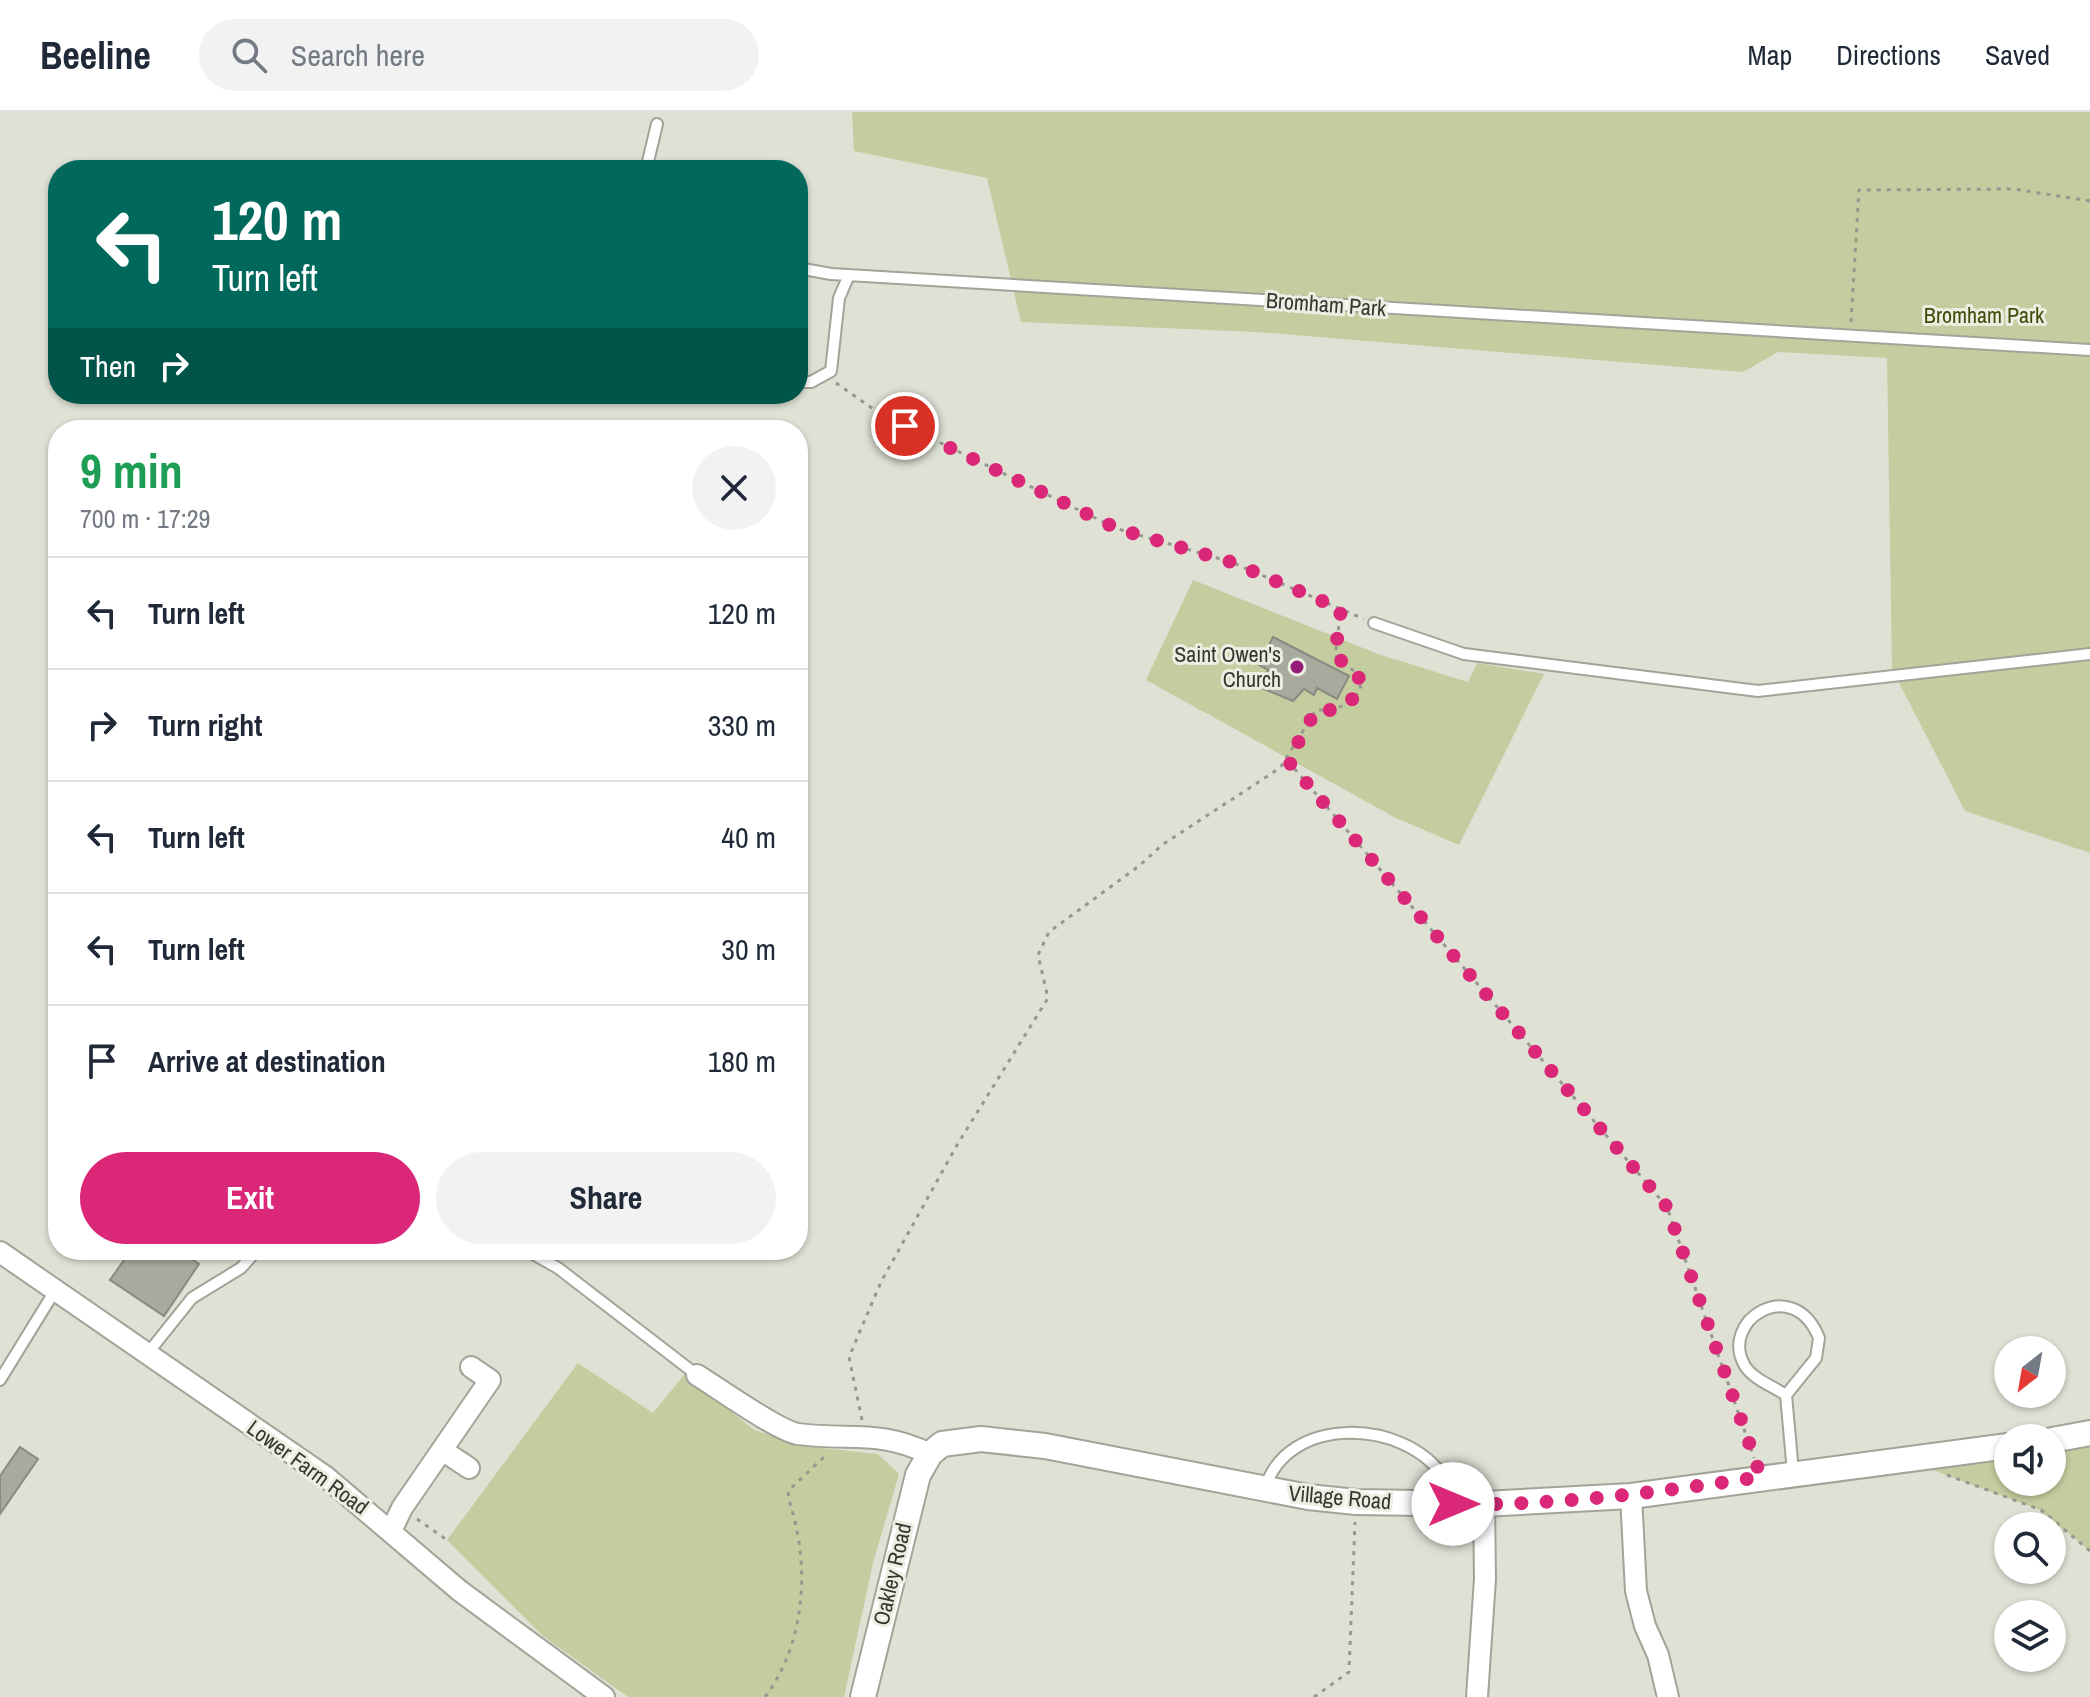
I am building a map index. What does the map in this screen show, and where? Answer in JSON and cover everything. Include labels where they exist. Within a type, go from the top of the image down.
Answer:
[{"type":"street","name":"Lower Farm Road","points":[[0,1252],[326,1477],[392,1529],[460,1591],[604,1697]]},
{"type":"street","points":[[392,1529],[402,1508],[490,1380],[471,1367]]},
{"type":"street","points":[[697,1375],[794,1434],[865,1435],[902,1440],[930,1454]]},
{"type":"street","points":[[2066,1437],[2090,1433]]},
{"type":"street","name":"Village Road","points":[[930,1454],[942,1444],[981,1439],[1045,1446],[1265,1489],[1356,1502],[1484,1504],[1631,1496],[1793,1472],[1994,1448]]},
{"type":"street","points":[[442,1450],[469,1468]]},
{"type":"street","name":"Oakley Road","points":[[863,1697],[909,1498],[930,1454]]},
{"type":"street","points":[[1631,1496],[1636,1591],[1645,1626],[1658,1655],[1668,1697]]},
{"type":"street","points":[[1477,1697],[1485,1579],[1484,1504]]},
{"type":"lane","points":[[648,160],[657,124]]},
{"type":"lane","name":"Bromham Park","points":[[808,269],[849,275],[2090,350]]},
{"type":"lane","points":[[808,382],[831,371],[839,298],[849,275]]},
{"type":"lane","points":[[1374,623],[1464,654],[1758,691],[2090,654]]},
{"type":"lane","points":[[148,1353],[192,1298],[241,1268],[248,1260]]},
{"type":"lane","points":[[544,1260],[697,1375]]},
{"type":"lane","points":[[0,1380],[56,1289]]},
{"type":"lane","points":[[1786,1395],[1745,1366],[1741,1335],[1747,1320],[1768,1307],[1787,1305],[1804,1313],[1819,1338],[1816,1358],[1786,1395],[1793,1472]]},
{"type":"lane","points":[[1265,1489],[1270,1471],[1288,1450],[1330,1436],[1371,1434],[1414,1451],[1432,1465],[1445,1479],[1453,1504]]},
{"type":"path","points":[[1850,334],[1859,190],[2014,189],[2090,201]]},
{"type":"path","points":[[831,371],[841,389],[879,413],[1118,529],[1231,562],[1374,623]]},
{"type":"path","points":[[865,1435],[849,1357],[910,1225],[1048,998],[1038,955],[1049,932],[1139,866],[1162,845],[1288,761],[1316,710],[1332,711],[1348,705],[1361,690],[1358,674],[1335,656],[1341,609]]},
{"type":"path","points":[[1288,761],[1667,1207],[1761,1477]]},
{"type":"path","points":[[765,1697],[781,1676],[797,1632],[801,1575],[796,1525],[788,1491],[810,1473],[837,1435]]},
{"type":"path","points":[[1906,1460],[2041,1510],[2090,1551]]},
{"type":"path","points":[[1314,1697],[1349,1672],[1356,1502]]},
{"type":"path","points":[[402,1508],[447,1540]]},
{"type":"green space","points":[[852,112],[2090,112],[2090,853],[1965,811],[1892,669],[1887,358],[1778,352],[1743,372],[1257,332],[1021,322],[987,178],[854,151]]},
{"type":"green space","points":[[1193,580],[1378,654],[1468,682],[1477,663],[1544,674],[1459,845],[1396,818],[1146,680]]},
{"type":"green space","points":[[578,1363],[653,1413],[685,1374],[754,1430],[803,1446],[878,1454],[899,1474],[873,1563],[844,1697],[628,1697],[543,1636],[447,1540]]},
{"type":"green space","points":[[2090,1432],[2090,1551],[2066,1531],[2066,1512],[2042,1512],[2002,1496],[2066,1496],[2066,1436]]},
{"type":"green space","points":[[1994,1447],[1994,1493],[1906,1460]]},
{"type":"building","name":"Saint Owen's Church","points":[[1273,637],[1349,676],[1337,699],[1317,688],[1314,695],[1304,689],[1293,701],[1259,687],[1268,670],[1259,665]]},
{"type":"building","points":[[124,1260],[193,1260],[199,1264],[164,1316],[110,1280]]},
{"type":"building","points":[[20,1447],[38,1459],[0,1514],[0,1476]]},
{"type":"place","name":"Saint Owen's Church","points":[[1297,667]]},
{"type":"route","points":[[905,426],[1118,529],[1231,562],[1341,609],[1335,637],[1335,656],[1358,674],[1361,690],[1348,705],[1332,711],[1316,710],[1301,732],[1288,761],[1667,1207],[1761,1477],[1631,1496],[1557,1502],[1453,1504]]}]
